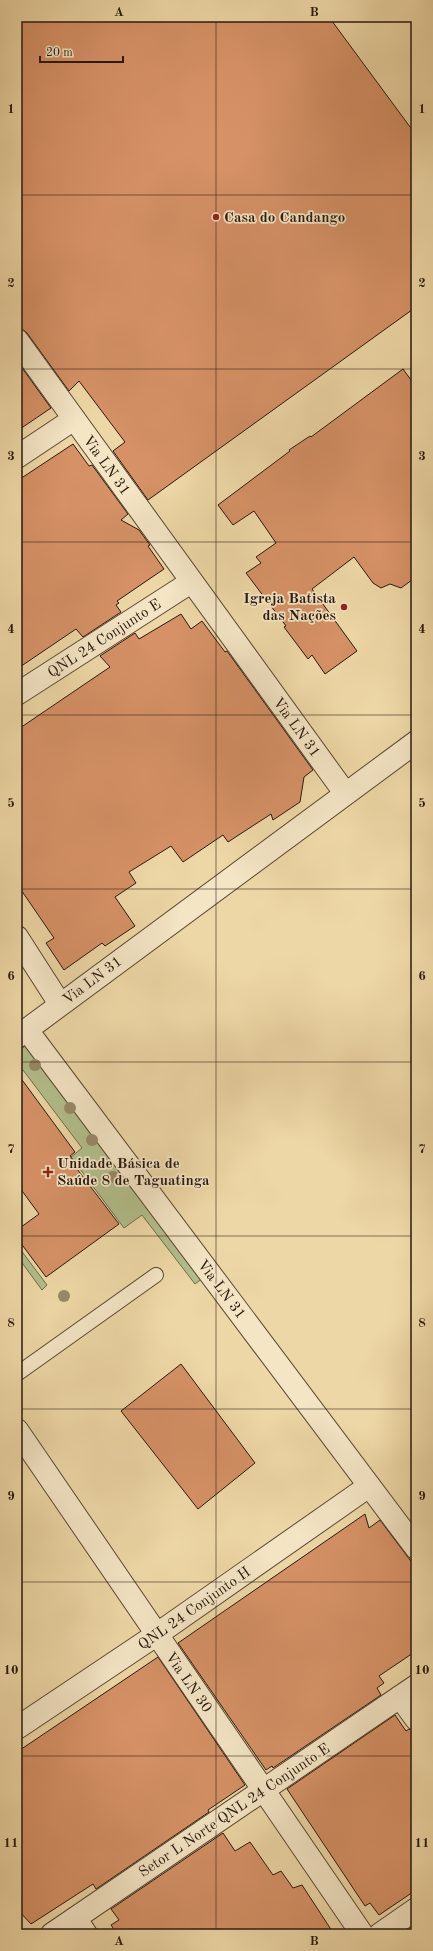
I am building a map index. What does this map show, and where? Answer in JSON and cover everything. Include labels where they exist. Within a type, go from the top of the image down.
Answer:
[{"type":"street","name":"Via LN 31","points":[[17,340],[345,793],[60,1004],[22,1034],[416,1548]]},
{"type":"street","points":[[17,457],[74,419]]},
{"type":"street","name":"QNL 24 Conjunto E","points":[[17,694],[191,582]]},
{"type":"street","points":[[345,793],[416,742]]},
{"type":"street","points":[[17,937],[60,1004]]},
{"type":"street","name":"Via LN 30","points":[[17,1430],[156,1635],[265,1789],[362,1934]]},
{"type":"street","name":"QNL 24 Conjunto H","points":[[17,1728],[156,1635],[369,1486]]},
{"type":"street","points":[[408,1691],[416,1719]]},
{"type":"street","name":"Setor L Norte QNL 24 Conjunto E","points":[[52,1934],[81,1926],[265,1789],[408,1691]]},
{"type":"street","points":[[380,1934],[416,1909]]},
{"type":"lane","points":[[17,1374],[156,1275]]},
{"type":"green space","points":[[31,1042],[207,1275],[195,1284],[142,1215],[124,1228],[71,1157],[82,1148],[23,1070],[17,1074],[17,1052]]},
{"type":"green space","points":[[17,1245],[47,1285],[42,1290],[17,1256]]},
{"type":"building","name":"Casa do Candango","points":[[17,17],[329,17],[416,135],[416,307],[148,500],[113,451],[125,442],[79,381],[69,391],[27,333],[22,329],[17,328]]},
{"type":"building","points":[[17,361],[51,408],[17,431]]},
{"type":"building","name":"Igreja Batista das Nações","points":[[403,369],[416,387],[416,577],[401,588],[390,584],[381,588],[373,583],[354,557],[312,589],[357,651],[325,674],[312,655],[308,659],[284,627],[286,626],[246,573],[261,563],[256,557],[276,543],[254,511],[233,525],[218,505],[290,451],[289,450],[310,436],[311,437]]},
{"type":"building","points":[[73,444],[89,466],[92,465],[128,514],[121,520],[139,530],[164,569],[117,601],[119,603],[116,605],[121,612],[83,637],[76,629],[17,669],[17,481]]},
{"type":"building","points":[[181,614],[191,629],[202,621],[225,652],[227,651],[313,770],[304,777],[300,802],[273,820],[271,814],[228,842],[223,835],[183,862],[171,846],[129,872],[136,883],[115,897],[135,926],[105,946],[102,943],[64,970],[46,943],[54,938],[17,884],[17,730],[110,667],[100,656],[135,633],[139,639]]},
{"type":"building","name":"Unidade Básica de Saúde 8 de Taguatinga","points":[[17,1073],[75,1152],[70,1156],[73,1160],[71,1161],[119,1224],[46,1277],[17,1238],[17,1230],[39,1214],[17,1184]]},
{"type":"building","points":[[181,1364],[255,1463],[198,1509],[121,1411]]},
{"type":"building","points":[[365,1514],[369,1528],[380,1520],[416,1568],[416,1651],[379,1676],[384,1683],[377,1688],[381,1695],[273,1768],[272,1766],[266,1770],[178,1643]]},
{"type":"building","points":[[158,1657],[245,1785],[208,1810],[209,1812],[96,1889],[93,1884],[31,1924],[17,1909],[17,1752]]},
{"type":"building","points":[[395,1715],[406,1731],[409,1729],[416,1731],[416,1890],[379,1915],[370,1903],[365,1906],[287,1789]]},
{"type":"building","points":[[223,1833],[235,1851],[250,1842],[273,1875],[281,1871],[293,1888],[302,1885],[334,1934],[117,1934],[111,1925],[119,1920],[111,1909]]},
{"type":"place","name":"Casa do Candango","points":[[216,217]]},
{"type":"place","name":"Igreja Batista das Nações","points":[[344,607]]},
{"type":"place","name":"Unidade Básica de Saúde 8 de Taguatinga","points":[[48,1172]]}]
